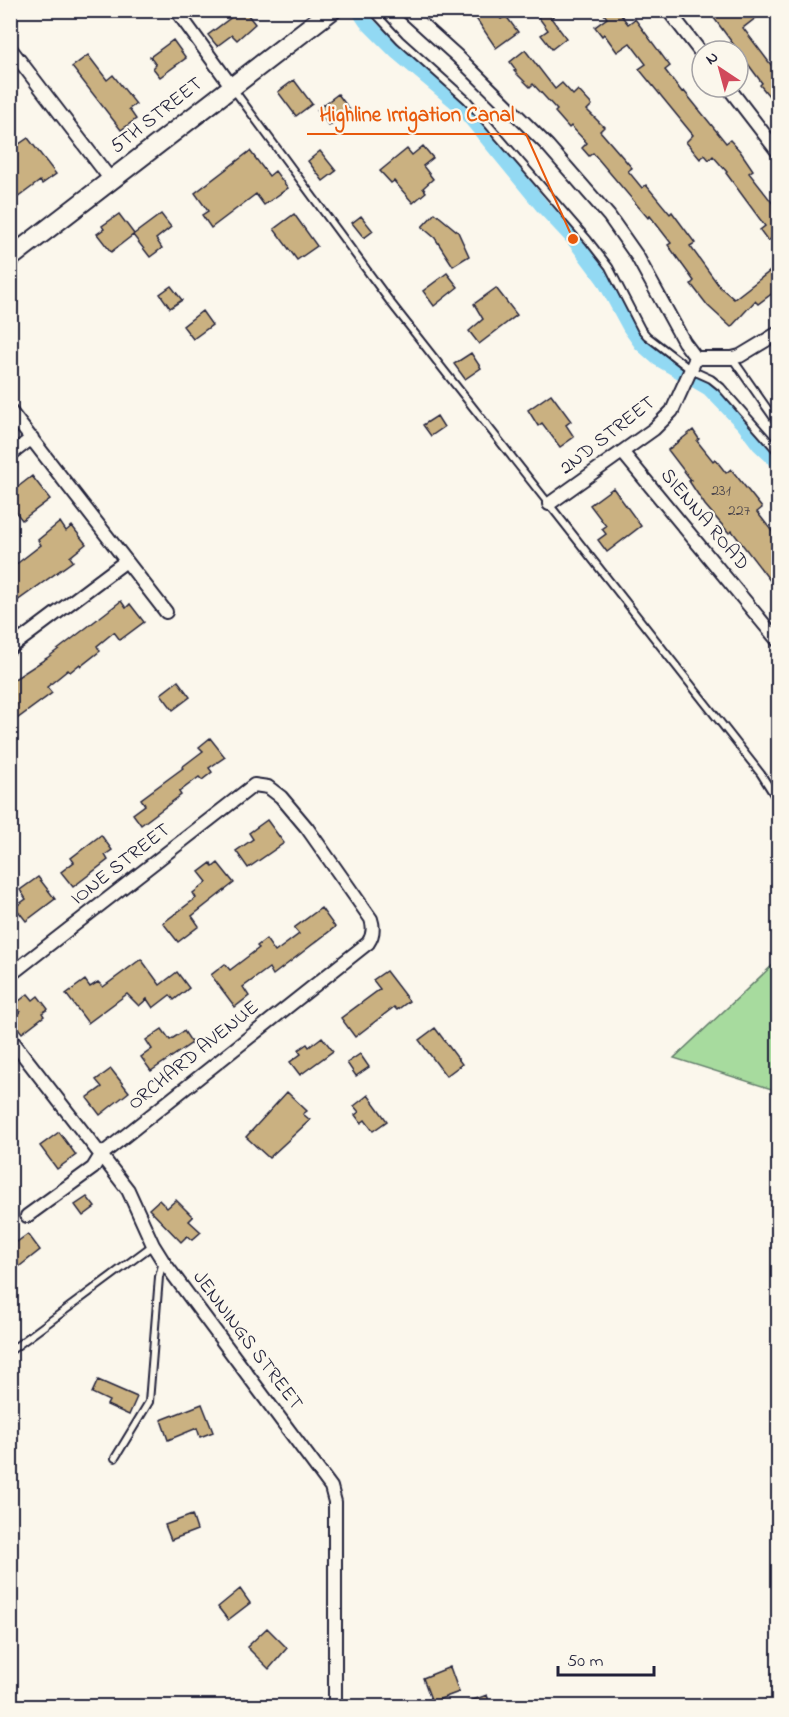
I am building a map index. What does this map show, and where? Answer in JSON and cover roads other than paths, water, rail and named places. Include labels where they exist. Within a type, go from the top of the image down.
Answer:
[{"type":"street","points":[[176,10],[232,87]]},
{"type":"street","name":"5TH STREET","points":[[10,258],[332,10]]},
{"type":"street","points":[[406,10],[457,56],[581,182],[609,216],[637,256],[684,342],[696,358],[732,358],[778,333]]},
{"type":"street","points":[[668,10],[690,39]]},
{"type":"street","points":[[10,48],[111,180]]},
{"type":"street","points":[[737,99],[778,152]]},
{"type":"street","name":"2ND STREET","points":[[549,504],[654,429],[672,411],[696,358]]},
{"type":"street","points":[[10,411],[166,612]]},
{"type":"street","points":[[10,455],[32,438]]},
{"type":"street","name":"SIENNA ROAD","points":[[623,453],[778,641]]},
{"type":"street","points":[[10,648],[126,561]]},
{"type":"street","name":"IONE STREET","points":[[10,975],[254,785],[264,785],[281,797],[307,828],[371,919]]},
{"type":"street","name":"ORCHARD AVENUE","points":[[27,1216],[93,1168],[101,1155],[368,943],[373,933],[371,919]]},
{"type":"street","name":"JENNINGS STREET","points":[[10,1038],[128,1190],[153,1245],[163,1261],[333,1491],[335,1707]]},
{"type":"lane","points":[[372,10],[400,40],[455,88],[482,116],[609,267],[647,336],[691,371],[711,379],[729,394],[778,452]]},
{"type":"lane","points":[[232,87],[391,303],[761,774],[778,801]]},
{"type":"lane","points":[[732,358],[778,424]]},
{"type":"lane","points":[[10,1351],[153,1245]]},
{"type":"lane","points":[[115,1458],[149,1402],[159,1277],[163,1261]]},
{"type":"waterway","points":[[358,10],[366,22],[397,53],[460,106],[542,206],[573,239],[603,279],[641,344],[658,359],[709,389],[778,463]]},
{"type":"place","name":"Highline Irrigation Canal","points":[[573,239]]}]
